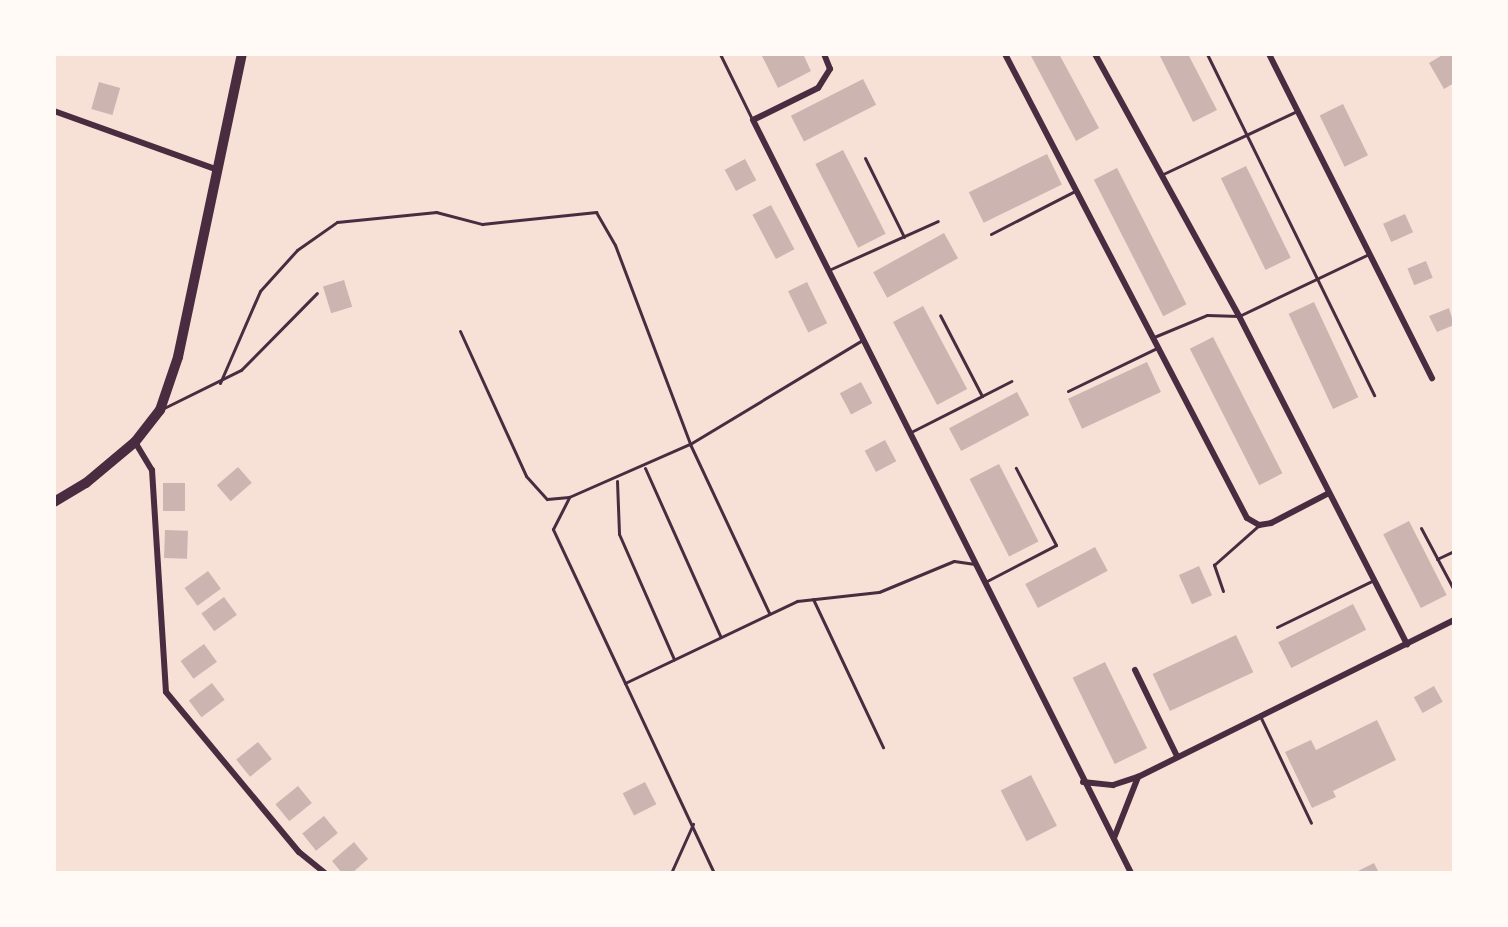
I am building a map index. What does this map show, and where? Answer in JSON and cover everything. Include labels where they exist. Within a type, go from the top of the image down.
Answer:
[{"type":"main road","points":[[54,502],[86,483],[135,442],[160,410],[178,357],[215,169],[242,54]]},
{"type":"street","points":[[824,54],[830,69],[818,88],[753,120],[831,269],[1083,782],[1131,873]]},
{"type":"street","points":[[1005,54],[1247,518],[1259,525],[1329,493]]},
{"type":"street","points":[[1095,54],[1159,176],[1239,315],[1407,645]]},
{"type":"street","points":[[1269,54],[1432,378]]},
{"type":"street","points":[[54,111],[215,169]]},
{"type":"street","points":[[135,442],[152,470],[166,692],[268,817],[325,873]]},
{"type":"street","points":[[1083,782],[1113,785],[1138,777],[1453,623]]},
{"type":"street","points":[[1135,670],[1177,756]]},
{"type":"street","points":[[1114,838],[1138,777]]},
{"type":"lane","points":[[720,54],[753,120]]},
{"type":"lane","points":[[1207,54],[1243,132],[1374,395]]},
{"type":"lane","points":[[1159,176],[1243,132],[1297,111]]},
{"type":"lane","points":[[866,158],[904,237]]},
{"type":"lane","points":[[991,234],[1077,191]]},
{"type":"lane","points":[[220,382],[260,291],[297,250],[337,222],[436,212],[482,224],[596,212],[615,245],[690,444],[769,613]]},
{"type":"lane","points":[[831,269],[938,220]]},
{"type":"lane","points":[[1154,337],[1207,315],[1239,315],[1316,281],[1369,254]]},
{"type":"lane","points":[[160,410],[220,382],[257,357],[317,292]]},
{"type":"lane","points":[[940,315],[982,396]]},
{"type":"lane","points":[[460,331],[526,476],[547,499],[570,497],[645,468],[690,444],[865,338]]},
{"type":"lane","points":[[1068,391],[1159,347]]},
{"type":"lane","points":[[911,432],[1011,381]]},
{"type":"lane","points":[[645,468],[720,636]]},
{"type":"lane","points":[[986,582],[1056,545],[1016,468]]},
{"type":"lane","points":[[617,480],[619,534],[674,659]]},
{"type":"lane","points":[[570,497],[553,529],[714,873]]},
{"type":"lane","points":[[1223,591],[1214,565],[1259,525]]},
{"type":"lane","points":[[1421,528],[1454,590]]},
{"type":"lane","points":[[1437,559],[1454,551]]},
{"type":"lane","points":[[625,683],[769,613],[813,598],[879,592],[954,561],[977,565]]},
{"type":"lane","points":[[1277,627],[1374,580]]},
{"type":"lane","points":[[813,598],[883,747]]},
{"type":"lane","points":[[1260,716],[1311,823]]},
{"type":"lane","points":[[671,873],[693,824]]},
{"type":"building","points":[[761,54],[803,54],[811,71],[778,88]]},
{"type":"building","points":[[1030,54],[1059,54],[1099,128],[1076,141]]},
{"type":"building","points":[[1159,54],[1188,54],[1217,110],[1193,122]]},
{"type":"building","points":[[1444,54],[1454,54],[1454,83],[1444,89],[1429,63]]},
{"type":"building","points":[[863,79],[876,105],[804,142],[791,116]]},
{"type":"building","points":[[99,82],[120,88],[112,115],[91,109]]},
{"type":"building","points":[[1343,104],[1368,155],[1345,167],[1320,115]]},
{"type":"building","points":[[843,150],[886,234],[858,248],[815,164]]},
{"type":"building","points":[[1047,154],[1062,185],[984,223],[969,192]]},
{"type":"building","points":[[745,159],[756,180],[736,191],[725,170]]},
{"type":"building","points":[[1246,166],[1291,258],[1266,270],[1221,178]]},
{"type":"building","points":[[1117,168],[1186,304],[1163,316],[1094,180]]},
{"type":"building","points":[[771,205],[794,249],[776,259],[752,215]]},
{"type":"building","points":[[1405,214],[1413,232],[1391,242],[1383,224]]},
{"type":"building","points":[[944,233],[958,258],[887,298],[873,272]]},
{"type":"building","points":[[1426,261],[1433,278],[1414,285],[1407,268]]},
{"type":"building","points":[[344,280],[352,307],[331,313],[323,286]]},
{"type":"building","points":[[807,282],[827,323],[808,333],[788,291]]},
{"type":"building","points":[[1314,302],[1358,397],[1333,409],[1289,314]]},
{"type":"building","points":[[923,306],[967,389],[937,405],[893,322]]},
{"type":"building","points":[[1449,308],[1454,325],[1437,332],[1429,316]]},
{"type":"building","points":[[1213,337],[1282,473],[1259,485],[1190,349]]},
{"type":"building","points":[[1147,362],[1161,392],[1082,429],[1068,399]]},
{"type":"building","points":[[861,382],[872,403],[851,414],[840,393]]},
{"type":"building","points":[[1017,392],[1029,415],[961,451],[949,428]]},
{"type":"building","points":[[885,440],[896,461],[876,472],[865,451]]},
{"type":"building","points":[[999,464],[1038,542],[1009,556],[970,479]]},
{"type":"building","points":[[238,467],[252,483],[231,501],[217,485]]},
{"type":"building","points":[[163,483],[185,483],[185,511],[163,511]]},
{"type":"building","points":[[1409,521],[1447,595],[1421,608],[1383,534]]},
{"type":"building","points":[[165,530],[188,531],[187,559],[164,558]]},
{"type":"building","points":[[1095,547],[1108,571],[1038,608],[1025,584]]},
{"type":"building","points":[[1199,566],[1212,595],[1192,604],[1179,575]]},
{"type":"building","points":[[208,571],[221,589],[197,606],[185,588]]},
{"type":"building","points":[[224,597],[237,615],[214,631],[201,613]]},
{"type":"building","points":[[1353,604],[1366,630],[1291,668],[1278,642]]},
{"type":"building","points":[[1236,635],[1253,672],[1170,711],[1153,674]]},
{"type":"building","points":[[204,644],[217,662],[193,679],[181,661]]},
{"type":"building","points":[[1105,662],[1147,748],[1115,764],[1073,678]]},
{"type":"building","points":[[212,683],[225,700],[201,717],[189,700]]},
{"type":"building","points":[[1434,686],[1443,702],[1423,713],[1414,697]]},
{"type":"building","points":[[1377,720],[1396,760],[1333,791],[1336,797],[1312,808],[1285,752],[1311,740],[1316,750]]},
{"type":"building","points":[[258,742],[272,759],[250,777],[236,760]]},
{"type":"building","points":[[1031,775],[1057,826],[1027,841],[1001,790]]},
{"type":"building","points":[[645,782],[656,804],[634,816],[623,793]]},
{"type":"building","points":[[298,786],[312,803],[289,821],[275,804]]},
{"type":"building","points":[[324,816],[338,833],[316,851],[302,834]]},
{"type":"building","points":[[354,842],[368,859],[352,873],[342,873],[332,861]]},
{"type":"building","points":[[1374,863],[1379,873],[1354,873]]}]
